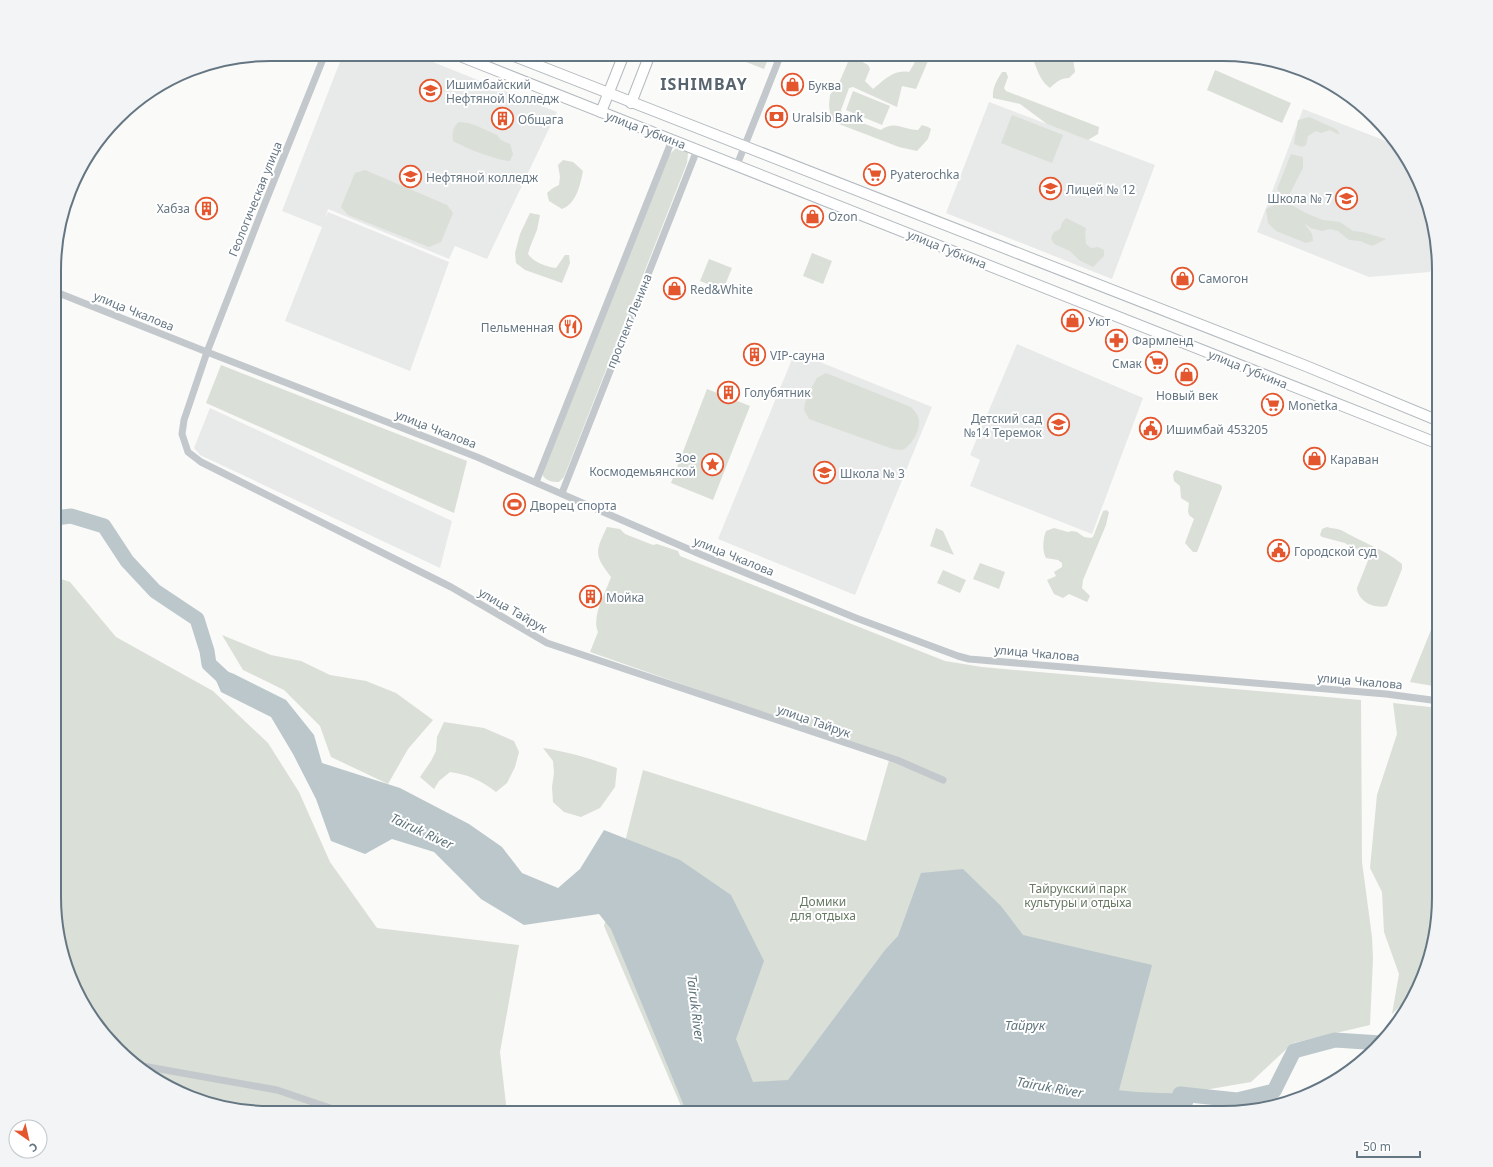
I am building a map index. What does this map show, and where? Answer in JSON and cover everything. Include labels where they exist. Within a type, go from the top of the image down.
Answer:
[{"type":"main road","name":"улица Губкина","points":[[473,61],[1432,441]]},
{"type":"main road","name":"улица Губкина","points":[[527,61],[1299,363],[1432,417]]},
{"type":"main road","points":[[601,112],[621,61]]},
{"type":"main road","points":[[631,102],[647,61]]},
{"type":"street","name":"Геологическая улица","points":[[207,352],[322,61]]},
{"type":"street","points":[[737,165],[778,61]]},
{"type":"street","points":[[536,482],[672,140]]},
{"type":"street","name":"проспект Ленина","points":[[562,493],[697,150]]},
{"type":"street","name":"улица Чкалова","points":[[61,294],[477,457],[702,555],[856,618],[969,659],[1386,694],[1432,700]]},
{"type":"street","name":"улица Тайрук","points":[[207,352],[186,415],[182,434],[188,452],[201,462],[451,587],[547,643],[897,760],[943,780]]},
{"type":"street","points":[[149,1067],[277,1090],[324,1106]]},
{"type":"shaded area","name":"Нефтяной колледж","points":[[340,61],[430,61],[557,112],[487,259],[455,246],[449,259],[328,209],[325,219],[328,212],[449,262],[410,371],[285,321],[322,227],[282,211]]},
{"type":"shaded area","name":"Лицей № 12","points":[[989,102],[1155,165],[1112,279],[946,213]]},
{"type":"shaded area","name":"Школа № 7","points":[[1303,109],[1389,143],[1404,166],[1421,203],[1428,229],[1432,267],[1430,272],[1369,277],[1257,232]]},
{"type":"shaded area","name":"Детский сад №14 Теремок","points":[[1017,344],[1143,398],[1092,534],[970,486],[980,460],[970,455]]},
{"type":"shaded area","name":"Школа № 3","points":[[795,352],[932,407],[855,595],[718,539]]},
{"type":"shaded area","points":[[210,408],[452,521],[440,568],[200,455],[194,448]]},
{"type":"green space","points":[[744,61],[767,61],[764,69]]},
{"type":"green space","points":[[861,61],[868,65],[870,69],[865,81],[873,89],[894,74],[899,72],[909,72],[915,61],[928,61],[916,89],[902,86],[897,107],[853,87],[849,88],[841,110],[844,116],[881,130],[891,126],[899,126],[913,130],[918,130],[922,125],[928,127],[931,129],[928,139],[917,151],[899,147],[831,121],[829,105],[830,95],[839,83],[848,62]]},
{"type":"green space","points":[[1034,61],[1073,61],[1075,72],[1069,78],[1059,81],[1050,88],[1040,76]]},
{"type":"green space","points":[[1215,70],[1291,103],[1282,123],[1207,90]]},
{"type":"green space","points":[[1002,72],[1006,72],[1008,77],[1004,88],[1006,91],[1099,127],[1098,134],[1088,140],[1047,124],[1020,104],[993,98],[994,87]]},
{"type":"green space","points":[[853,91],[890,106],[882,125],[846,110]]},
{"type":"green space","points":[[1012,115],[1063,135],[1052,163],[1001,143]]},
{"type":"green space","points":[[1309,117],[1336,129],[1340,134],[1330,130],[1321,133],[1316,131],[1308,136],[1306,145],[1302,147],[1294,144],[1298,120]]},
{"type":"green space","points":[[459,122],[477,126],[497,135],[501,140],[510,144],[513,154],[510,161],[481,153],[453,141],[453,130]]},
{"type":"green space","points":[[677,148],[688,153],[687,163],[564,477],[559,482],[550,481],[543,476],[543,469],[670,154]]},
{"type":"green space","points":[[1291,154],[1303,157],[1303,168],[1289,195],[1282,195],[1277,189]]},
{"type":"green space","points":[[563,160],[573,162],[583,171],[577,193],[571,202],[562,209],[549,201],[547,193],[559,185],[560,177],[558,165]]},
{"type":"green space","points":[[365,170],[447,205],[453,213],[441,242],[429,247],[348,215],[341,207],[355,173]]},
{"type":"green space","points":[[1279,203],[1291,205],[1323,220],[1340,222],[1353,231],[1386,239],[1372,246],[1360,241],[1349,240],[1338,231],[1330,229],[1322,231],[1311,228],[1304,223],[1312,234],[1313,241],[1306,243],[1276,231],[1268,223],[1266,209]]},
{"type":"green space","points":[[530,213],[540,215],[537,230],[528,254],[540,264],[556,268],[565,255],[569,255],[570,263],[562,283],[525,270],[516,263],[515,253],[520,234]]},
{"type":"green space","points":[[1066,218],[1086,228],[1086,244],[1091,248],[1098,247],[1104,250],[1104,256],[1093,267],[1079,260],[1070,251],[1054,244],[1051,238],[1054,232],[1060,229]]},
{"type":"green space","points":[[812,253],[832,261],[823,284],[803,276]]},
{"type":"green space","points":[[709,259],[732,268],[723,290],[700,281]]},
{"type":"green space","points":[[221,365],[467,461],[454,513],[206,403]]},
{"type":"green space","points":[[826,373],[911,407],[916,413],[919,421],[918,429],[912,442],[902,450],[893,449],[809,419],[804,410],[805,403],[817,378]]},
{"type":"green space","points":[[707,389],[750,406],[713,500],[671,483]]},
{"type":"green space","points":[[1176,470],[1221,485],[1222,488],[1197,552],[1193,552],[1185,543],[1194,519],[1189,515],[1189,503],[1181,498],[1180,486],[1174,481],[1173,474]]},
{"type":"green space","points":[[1106,510],[1109,512],[1106,525],[1083,580],[1082,588],[1090,596],[1087,602],[1069,594],[1063,598],[1054,594],[1047,580],[1056,576],[1054,572],[1062,567],[1062,563],[1058,560],[1046,558],[1043,544],[1046,531],[1054,528],[1068,532],[1077,532],[1084,537],[1091,538],[1093,537],[1103,511]]},
{"type":"green space","name":"Тайрукский парк культуры и отдыха","points":[[607,527],[620,529],[625,534],[653,545],[657,544],[678,551],[680,556],[945,661],[982,667],[1361,700],[1362,862],[1372,937],[1373,959],[1370,1025],[1293,1043],[1251,1082],[1181,1094],[1173,1106],[681,1106],[604,926],[643,770],[866,841],[890,757],[590,652],[598,632],[596,619],[600,604],[611,577],[599,558],[598,553],[600,542]]},
{"type":"green space","points":[[1327,527],[1341,530],[1388,554],[1402,564],[1402,569],[1387,606],[1382,607],[1372,605],[1360,597],[1357,588],[1369,558],[1366,553],[1345,543],[1322,537],[1320,535],[1322,529]]},
{"type":"green space","points":[[936,528],[943,531],[954,555],[930,546]]},
{"type":"green space","points":[[980,563],[1005,572],[999,589],[973,579]]},
{"type":"green space","points":[[943,570],[966,580],[960,593],[937,583]]},
{"type":"green space","points":[[61,579],[70,582],[116,637],[213,691],[268,743],[299,792],[330,862],[377,928],[519,945],[500,1052],[506,1106],[256,1106],[216,1099],[190,1090],[154,1071],[122,1045],[96,1013],[77,977],[68,951],[61,911]]},
{"type":"green space","points":[[1432,627],[1432,686],[1410,682]]},
{"type":"green space","points":[[222,635],[271,655],[301,661],[330,675],[366,681],[396,693],[433,720],[408,749],[388,784],[331,757],[320,726],[284,690],[243,670]]},
{"type":"green space","points":[[1393,703],[1432,707],[1432,911],[1425,951],[1416,977],[1403,1003],[1392,1014],[1399,974],[1384,932],[1382,892],[1370,868],[1377,795],[1397,734]]},
{"type":"green space","points":[[444,722],[484,728],[514,741],[519,752],[515,767],[507,783],[496,792],[485,784],[474,779],[450,772],[439,781],[434,789],[420,777],[436,751],[437,737]]},
{"type":"green space","points":[[543,748],[580,756],[617,768],[615,787],[600,808],[581,817],[564,812],[553,802],[553,761]]},
{"type":"water","name":"Тайрук","points":[[209,664],[234,674],[286,700],[314,735],[322,763],[400,788],[469,824],[502,847],[522,873],[558,888],[580,869],[604,830],[680,860],[731,895],[764,961],[736,1039],[753,1082],[788,1080],[885,950],[898,936],[921,873],[963,869],[1001,906],[1023,935],[1152,965],[1115,1106],[684,1106],[611,929],[599,914],[524,925],[481,899],[434,852],[392,839],[365,854],[331,841],[316,799],[293,754],[271,717],[221,692]]},
{"type":"waterway","name":"Tairuk River","points":[[61,517],[71,516],[104,526],[127,561],[155,591],[197,619],[207,651],[209,664],[224,678]]},
{"type":"waterway","name":"Tairuk River","points":[[1096,1095],[1141,1100],[1186,1101],[1180,1094],[1237,1100],[1274,1091],[1294,1051],[1335,1040],[1373,1042]]},
{"type":"place","name":"Буква","points":[[793,85]]},
{"type":"place","name":"Ишимбайский Нефтяной Колледж","points":[[430,91]]},
{"type":"place","name":"Uralsib Bank","points":[[777,117]]},
{"type":"place","name":"Общага","points":[[503,119]]},
{"type":"place","name":"Pyaterochka","points":[[874,174]]},
{"type":"place","name":"Нефтяной колледж","points":[[411,177]]},
{"type":"place","name":"Лицей № 12","points":[[1050,189]]},
{"type":"place","name":"Школа № 7","points":[[1347,198]]},
{"type":"place","name":"Хабза","points":[[206,208]]},
{"type":"place","name":"Ozon","points":[[812,216]]},
{"type":"place","name":"Самогон","points":[[1182,278]]},
{"type":"place","name":"Red&White","points":[[674,289]]},
{"type":"place","name":"Уют","points":[[1073,321]]},
{"type":"place","name":"Пельменная","points":[[570,327]]},
{"type":"place","name":"Фармленд","points":[[1116,340]]},
{"type":"place","name":"VIP-сауна","points":[[755,355]]},
{"type":"place","name":"Смак","points":[[1157,363]]},
{"type":"place","name":"Новый век","points":[[1187,374]]},
{"type":"place","name":"Голубятник","points":[[729,392]]},
{"type":"place","name":"Monetka","points":[[1273,405]]},
{"type":"place","name":"Детский сад №14 Теремок","points":[[1058,425]]},
{"type":"place","name":"Ишимбай 453205","points":[[1151,429]]},
{"type":"place","name":"Караван","points":[[1315,459]]},
{"type":"place","name":"Зое Космодемьянской","points":[[712,464]]},
{"type":"place","name":"Школа № 3","points":[[825,473]]},
{"type":"place","name":"Дворец спорта","points":[[514,505]]},
{"type":"place","name":"Городской суд","points":[[1279,551]]},
{"type":"place","name":"Мойка","points":[[591,597]]},
{"type":"district","name":"ISHIMBAY","points":[[704,84]]},
{"type":"park label","name":"Домики для отдыха","points":[[823,908]]}]
